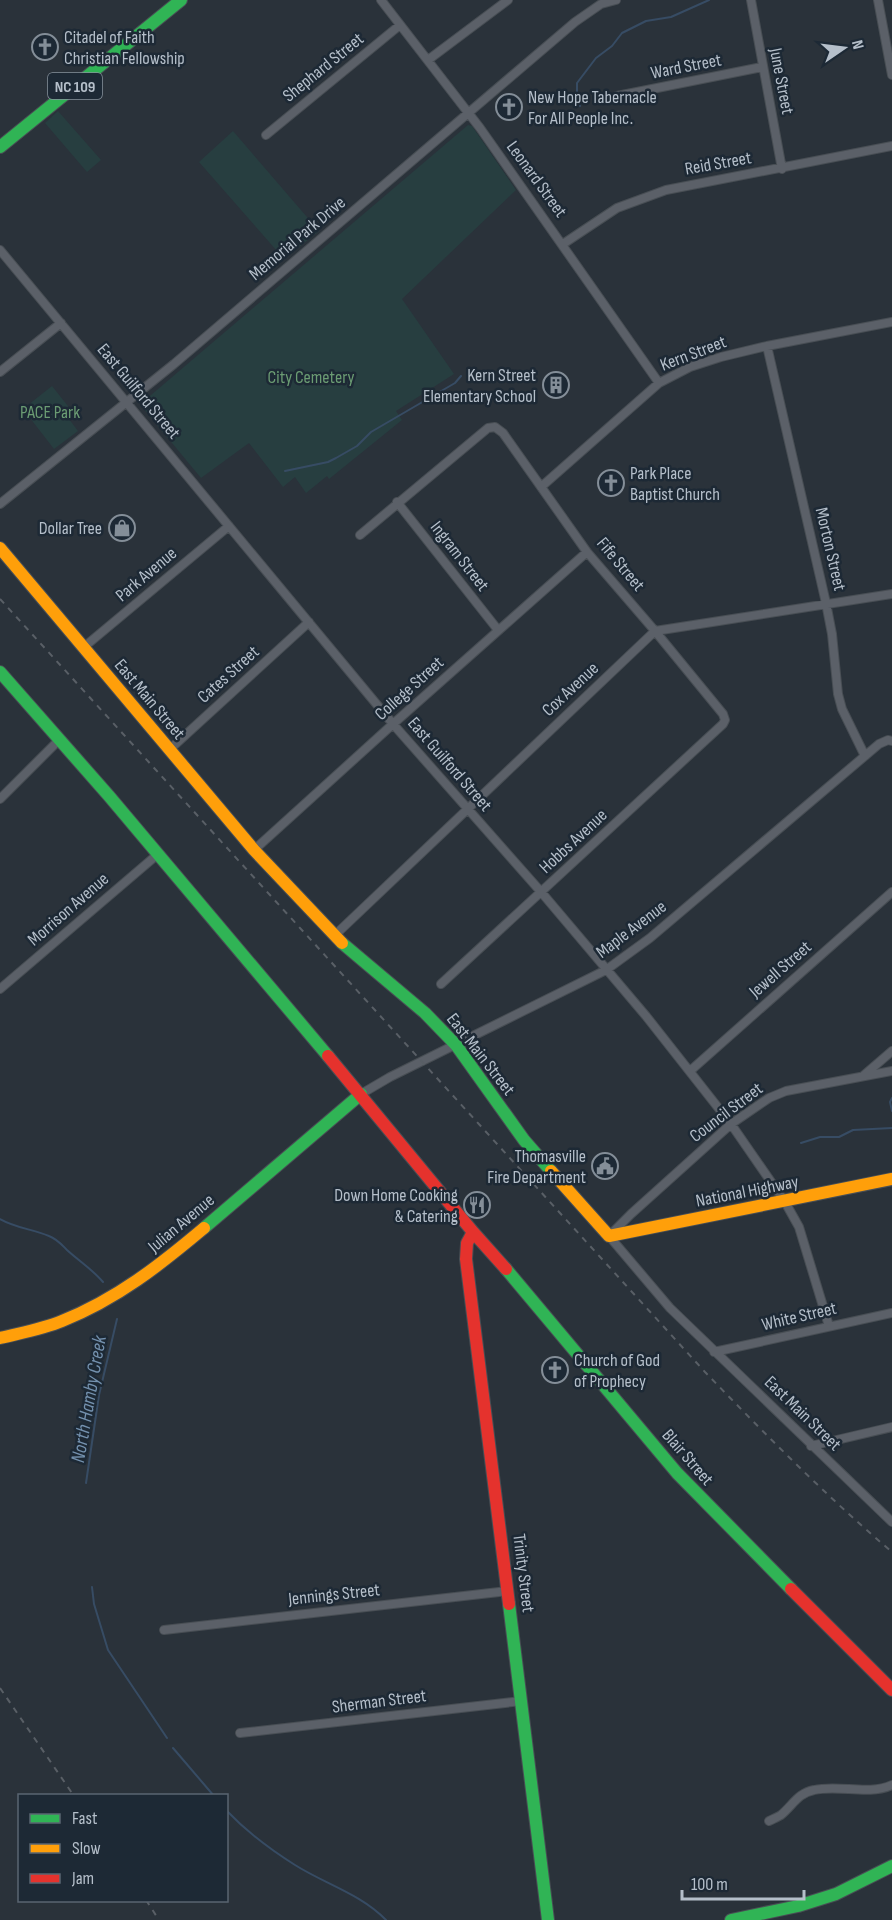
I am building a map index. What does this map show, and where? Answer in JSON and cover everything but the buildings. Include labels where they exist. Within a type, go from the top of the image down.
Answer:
[{"type":"street","name":"NC 109","points":[[0,147],[180,0]]},
{"type":"street","name":"Leonard Street","points":[[381,0],[470,114],[659,383]]},
{"type":"street","points":[[428,60],[508,0]]},
{"type":"street","name":"Memorial Park Drive","points":[[0,504],[174,364],[470,114],[575,22],[602,4],[616,0]]},
{"type":"street","name":"June Street","points":[[751,0],[782,169]]},
{"type":"street","points":[[878,0],[892,75]]},
{"type":"street","name":"Shephard Street","points":[[266,135],[400,25]]},
{"type":"street","name":"Ward Street","points":[[617,96],[762,67]]},
{"type":"street","name":"Reid Street","points":[[563,244],[617,208],[666,190],[892,146]]},
{"type":"street","name":"East Guilford Street","points":[[0,250],[393,724],[542,893],[690,1071],[731,1124],[785,1202],[799,1227],[829,1326]]},
{"type":"street","name":"Kern Street","points":[[542,488],[659,383],[690,367],[767,346],[892,321]]},
{"type":"street","points":[[0,372],[62,323]]},
{"type":"street","name":"Morton Street","points":[[767,346],[826,603],[832,634],[838,694],[842,709],[865,756]]},
{"type":"street","name":"Fife Street","points":[[397,502],[488,428],[495,427],[503,433],[587,552],[655,631],[723,714],[725,720]]},
{"type":"street","points":[[360,535],[397,502]]},
{"type":"street","name":"Ingram Street","points":[[397,502],[498,630]]},
{"type":"street","name":"Park Avenue","points":[[84,647],[230,526]]},
{"type":"street","name":"East Main Street","points":[[0,548],[254,850],[334,936],[425,1013],[456,1045],[524,1140],[670,1308],[892,1522]]},
{"type":"street","name":"College Street","points":[[254,850],[587,552]]},
{"type":"street","points":[[655,631],[892,594]]},
{"type":"street","name":"Cates Street","points":[[169,750],[309,622]]},
{"type":"street","name":"Cox Avenue","points":[[334,936],[655,631]]},
{"type":"street","points":[[0,672],[158,854],[420,1165],[473,1232]]},
{"type":"street","name":"Hobbs Avenue","points":[[441,984],[542,893],[725,720]]},
{"type":"street","points":[[0,799],[58,741]]},
{"type":"street","name":"Maple Avenue","points":[[360,1095],[390,1077],[606,970],[650,938],[879,744],[890,741]]},
{"type":"street","name":"Morrison Avenue","points":[[0,990],[158,854]]},
{"type":"street","name":"Jewell Street","points":[[690,1071],[892,892]]},
{"type":"street","points":[[862,1077],[892,1051]]},
{"type":"street","name":"Council Street","points":[[609,1236],[731,1124],[769,1098],[786,1091],[892,1071]]},
{"type":"street","name":"Julian Avenue","points":[[0,1338],[60,1322],[103,1303],[143,1278],[360,1095]]},
{"type":"street","name":"National Highway","points":[[609,1236],[892,1179]]},
{"type":"street","name":"Trinity Street","points":[[473,1232],[467,1243],[466,1259],[548,1920]]},
{"type":"street","name":"Blair Street","points":[[473,1232],[700,1499],[892,1690]]},
{"type":"street","name":"White Street","points":[[714,1352],[892,1312]]},
{"type":"street","points":[[811,1446],[892,1427]]},
{"type":"street","points":[[882,1514],[892,1512]]},
{"type":"street","name":"Jennings Street","points":[[164,1630],[508,1591]]},
{"type":"street","name":"Sherman Street","points":[[240,1733],[522,1701]]},
{"type":"street","points":[[769,1821],[782,1814],[798,1796],[812,1790],[841,1788],[866,1791],[884,1789],[892,1785]]},
{"type":"street","points":[[731,1920],[798,1906],[836,1894],[892,1866]]},
{"type":"green space","points":[[58,111],[101,160],[87,172],[45,123]]},
{"type":"green space","name":"City Cemetery","points":[[468,125],[472,126],[516,190],[402,299],[454,374],[396,411],[402,420],[329,479],[327,476],[306,493],[295,477],[283,487],[249,443],[201,478],[143,408],[144,401]]},
{"type":"green space","points":[[233,131],[319,231],[284,259],[199,162]]},
{"type":"green space","name":"PACE Park","points":[[52,386],[75,415],[69,419],[78,431],[54,449],[23,409]]},
{"type":"waterway","points":[[580,106],[577,97],[577,83],[596,58],[612,46],[622,33],[646,21],[671,17],[709,0]]},
{"type":"waterway","points":[[285,471],[328,462],[336,458],[357,446],[371,432],[455,383],[461,376]]},
{"type":"waterway","points":[[892,1098],[890,1102],[892,1111]]},
{"type":"waterway","points":[[801,1143],[820,1137],[839,1137],[853,1130],[892,1128]]},
{"type":"waterway","name":"North Hamby Creek","points":[[0,1219],[59,1242],[103,1282]]},
{"type":"waterway","name":"North Hamby Creek","points":[[86,1483],[99,1395],[117,1319]]},
{"type":"waterway","name":"North Hamby Creek","points":[[92,1587],[94,1604],[108,1650],[167,1738]]},
{"type":"waterway","name":"North Hamby Creek","points":[[173,1748],[212,1794]]},
{"type":"waterway","name":"North Hamby Creek","points":[[228,1812],[250,1833],[277,1853],[306,1872],[365,1903],[386,1920]]},
{"type":"railway","points":[[0,599],[705,1372],[820,1487],[892,1552]]},
{"type":"railway","points":[[0,1688],[73,1794]]},
{"type":"railway","points":[[147,1902],[159,1920]]},
{"type":"traffic: fast","points":[[0,147],[181,0]]},
{"type":"traffic: fast","points":[[0,672],[109,796],[328,1056]]},
{"type":"traffic: fast","points":[[342,943],[425,1013],[456,1045],[524,1140],[551,1171]]},
{"type":"traffic: fast","points":[[204,1228],[361,1094]]},
{"type":"traffic: fast","points":[[506,1269],[677,1473],[791,1589]]},
{"type":"traffic: fast","points":[[509,1604],[548,1920]]},
{"type":"traffic: fast","points":[[731,1920],[798,1906],[836,1894],[892,1866]]},
{"type":"traffic: slow","points":[[0,548],[254,850],[342,943]]},
{"type":"traffic: slow","points":[[551,1171],[609,1236],[892,1179]]},
{"type":"traffic: slow","points":[[0,1338],[55,1324],[101,1302],[154,1268],[204,1228]]},
{"type":"traffic: jam","points":[[328,1056],[506,1269]]},
{"type":"traffic: jam","points":[[473,1232],[467,1243],[466,1259],[509,1604]]},
{"type":"traffic: jam","points":[[791,1589],[892,1690]]},
{"type":"place","name":"Citadel of Faith Christian Fellowship","points":[[45,47]]},
{"type":"place","name":"New Hope Tabernacle For All People Inc.","points":[[509,107]]},
{"type":"place","name":"Kern Street Elementary School","points":[[556,385]]},
{"type":"place","name":"Park Place Baptist Church","points":[[611,483]]},
{"type":"place","name":"Dollar Tree","points":[[122,528]]},
{"type":"place","name":"Thomasville Fire Department","points":[[605,1166]]},
{"type":"place","name":"Down Home Cooking & Catering","points":[[477,1205]]},
{"type":"place","name":"Church of God of Prophecy","points":[[555,1370]]}]
